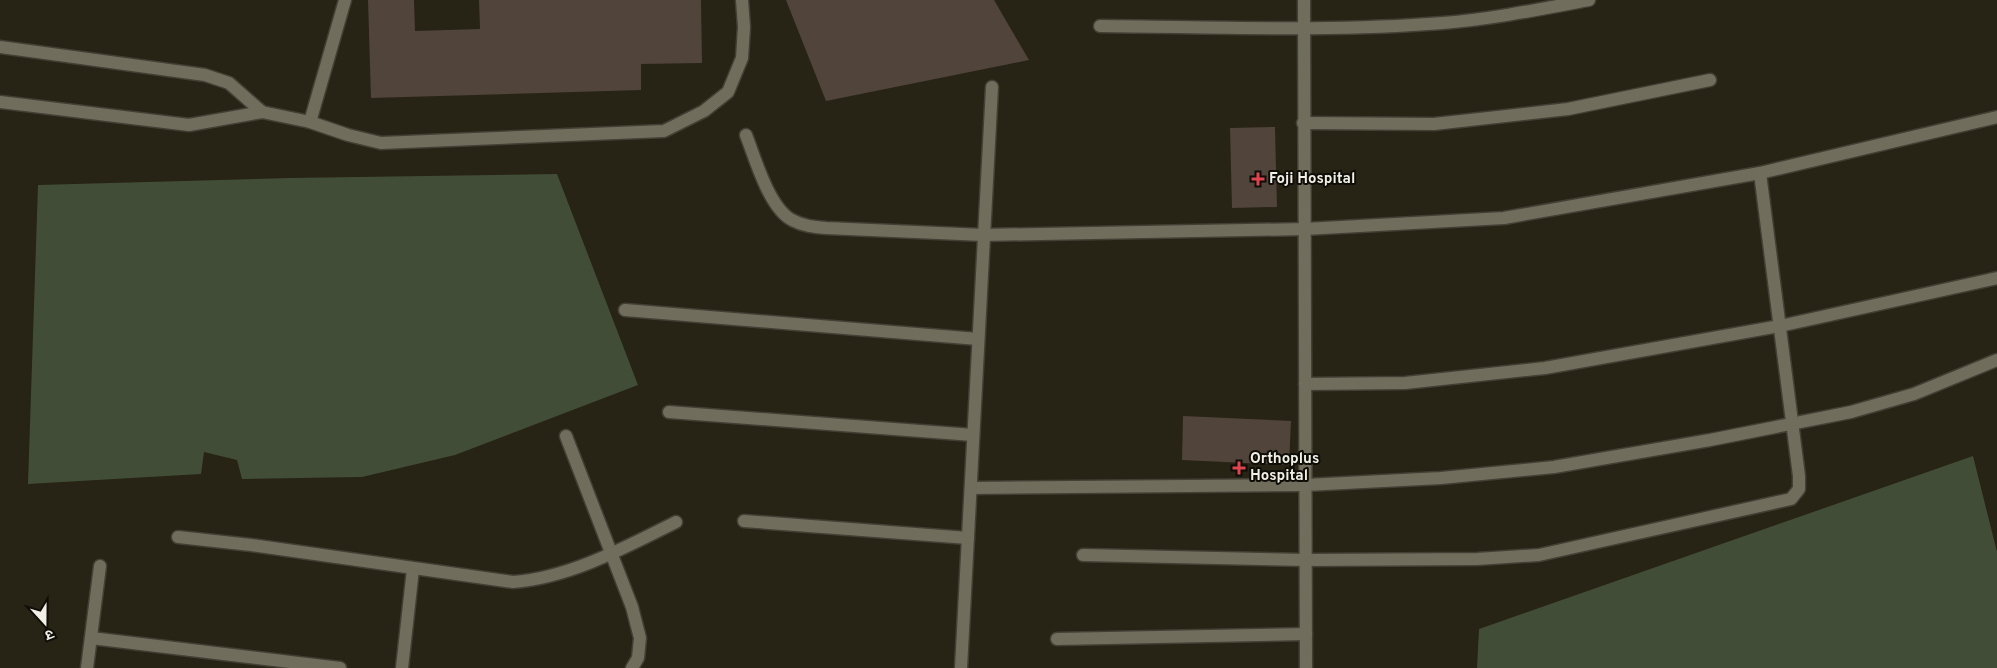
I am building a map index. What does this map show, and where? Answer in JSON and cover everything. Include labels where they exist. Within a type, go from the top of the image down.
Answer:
[{"type":"street","points":[[310,122],[345,0]]},
{"type":"street","points":[[0,102],[189,125],[262,112],[310,122],[348,135],[381,143],[664,131],[704,111],[728,92],[742,58],[744,27],[742,0]]},
{"type":"street","points":[[1304,0],[1306,668]]},
{"type":"street","points":[[1100,26],[1304,28],[1443,23],[1589,0]]},
{"type":"street","points":[[0,47],[205,75],[229,83],[262,112]]},
{"type":"street","points":[[1303,123],[1434,124],[1568,109],[1710,80]]},
{"type":"street","points":[[961,668],[992,87]]},
{"type":"street","points":[[746,135],[766,184],[779,209],[790,219],[807,226],[826,228],[983,235],[1305,229],[1504,218],[1760,173],[1997,117]]},
{"type":"street","points":[[1083,555],[1306,560],[1477,559],[1539,555],[1791,499],[1799,489],[1799,476],[1760,173]]},
{"type":"street","points":[[1305,384],[1405,383],[1545,368],[1780,326],[1997,278]]},
{"type":"street","points":[[625,310],[978,339]]},
{"type":"street","points":[[971,488],[1306,485],[1441,478],[1554,467],[1850,412],[1914,394],[1997,360]]},
{"type":"street","points":[[669,412],[973,435]]},
{"type":"street","points":[[566,436],[632,607],[640,638],[638,658],[632,668]]},
{"type":"street","points":[[744,521],[968,538]]},
{"type":"street","points":[[178,537],[513,582],[532,581],[611,554],[676,522]]},
{"type":"street","points":[[87,668],[100,566]]},
{"type":"street","points":[[402,668],[413,568]]},
{"type":"street","points":[[1057,639],[1306,634]]},
{"type":"street","points":[[91,638],[340,668]]},
{"type":"green space","points":[[557,174],[638,385],[455,455],[362,477],[242,479],[237,460],[204,452],[201,474],[28,484],[38,185],[289,178]]},
{"type":"green space","points":[[1973,456],[1997,552],[1997,668],[1477,668],[1479,629]]},
{"type":"building","points":[[368,0],[414,0],[415,31],[480,29],[479,0],[701,0],[702,63],[641,64],[641,90],[371,98]]},
{"type":"building","points":[[786,0],[994,0],[1029,60],[826,101]]},
{"type":"building","points":[[1275,127],[1277,207],[1232,208],[1230,128]]},
{"type":"building","points":[[1183,416],[1291,421],[1289,465],[1182,460]]},
{"type":"place","name":"Foji Hospital","points":[[1258,179]]},
{"type":"place","name":"Orthoplus Hospital","points":[[1239,468]]}]
